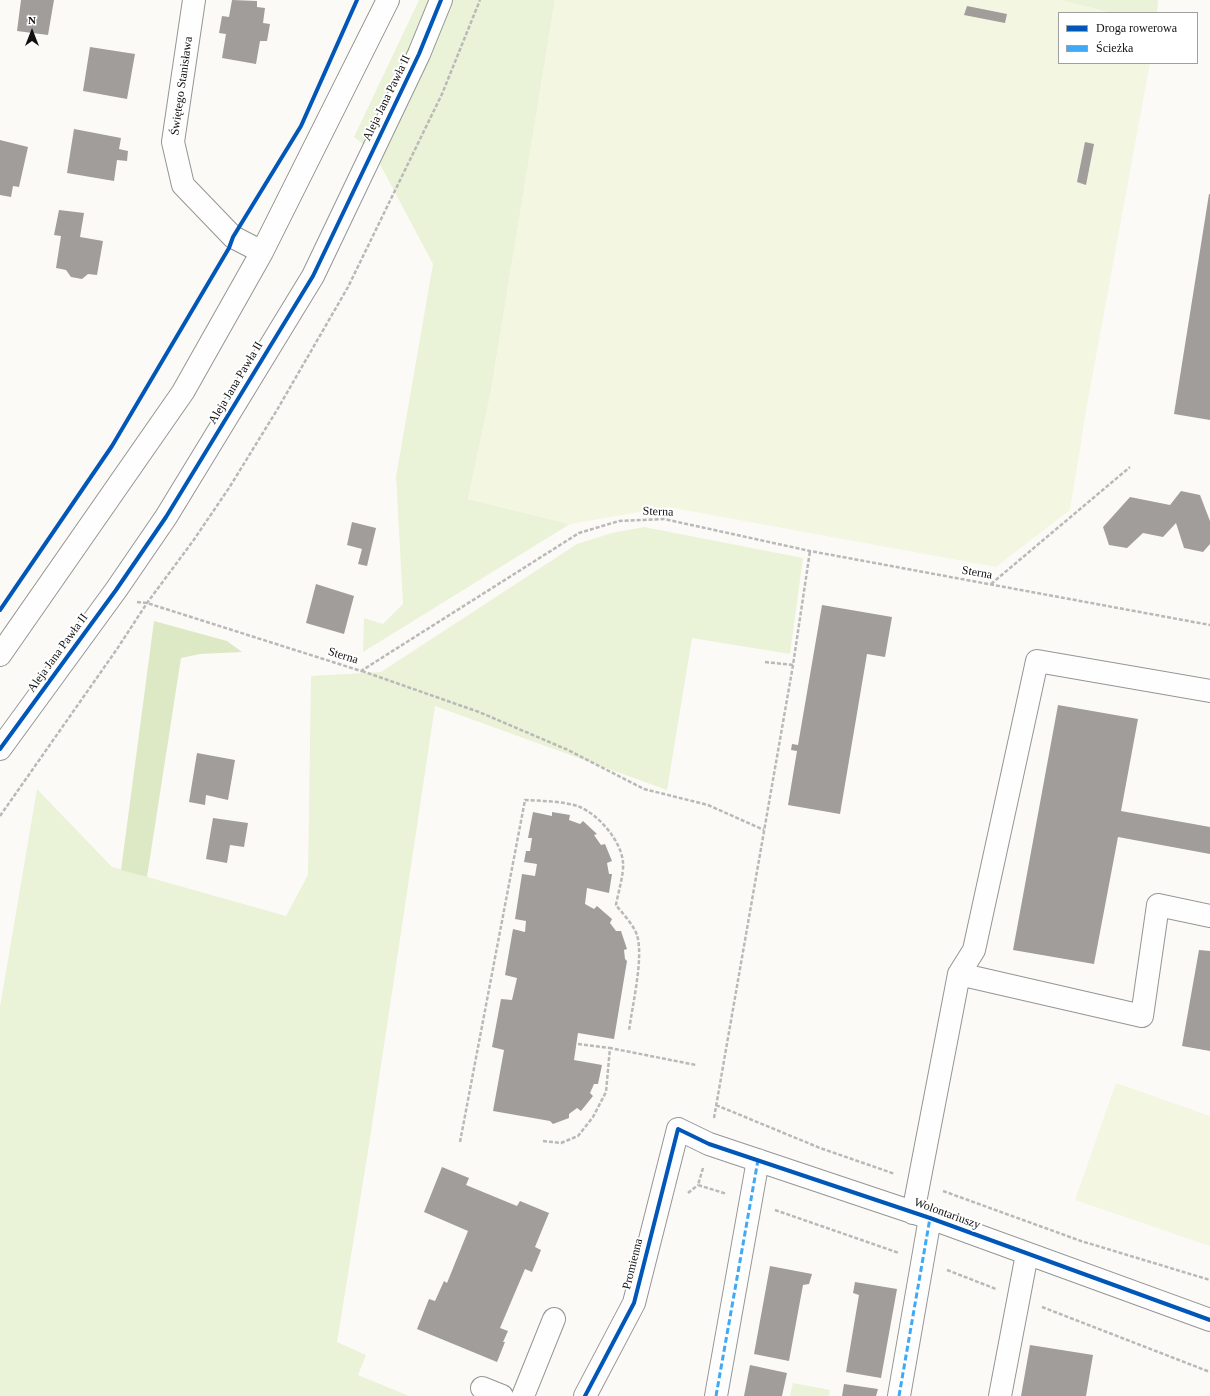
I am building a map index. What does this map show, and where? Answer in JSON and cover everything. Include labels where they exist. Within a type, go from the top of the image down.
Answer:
[{"type":"street","name":"Świętego Stanisława","points":[[194,0],[173,142],[183,185],[233,237],[262,252]]},
{"type":"street","points":[[0,655],[184,392],[262,252],[388,0]]},
{"type":"street","name":"Aleja Jana Pawła II","points":[[0,750],[116,590],[166,517],[313,276],[418,54],[441,0]]},
{"type":"street","points":[[899,1396],[921,1216],[919,1183],[959,974],[974,950],[1037,661],[1210,691]]},
{"type":"street","points":[[959,974],[1142,1016],[1158,905],[1210,916]]},
{"type":"street","name":"Wolontariuszy","points":[[678,1129],[709,1144],[921,1216],[1210,1320]]},
{"type":"street","name":"Promienna","points":[[585,1396],[634,1303],[678,1129]]},
{"type":"street","points":[[716,1396],[758,1160]]},
{"type":"street","points":[[1000,1396],[1027,1254]]},
{"type":"street","points":[[523,1396],[554,1319]]},
{"type":"path","points":[[0,816],[117,649],[147,603],[193,541],[229,488],[277,410],[348,287],[442,94],[480,0]]},
{"type":"path","points":[[991,584],[1130,467]]},
{"type":"path","points":[[709,1144],[793,665],[810,551]]},
{"type":"path","points":[[765,662],[793,665]]},
{"type":"path","points":[[361,671],[479,712],[568,750],[644,789],[708,805],[764,830]]},
{"type":"path","points":[[460,1142],[525,800],[546,801],[579,807],[599,819],[614,838],[623,863],[616,905],[637,935],[639,957],[629,1031]]},
{"type":"path","points":[[578,1044],[610,1048],[696,1065]]},
{"type":"path","points":[[543,1141],[561,1143],[578,1136],[594,1117],[606,1092],[610,1048]]},
{"type":"path","points":[[716,1105],[820,1148],[1081,1241],[1210,1280]]},
{"type":"green space","points":[[419,0],[555,0],[491,391],[468,499],[570,524],[363,652],[364,618],[383,624],[403,604],[396,477],[433,264],[374,153],[354,137]]},
{"type":"green space","points":[[555,0],[1060,0],[1107,12],[1058,12],[1058,64],[1150,64],[1087,405],[1070,510],[996,567],[668,507],[570,524],[468,499],[491,391]]},
{"type":"green space","points":[[1060,0],[1158,0],[1157,12],[1107,12]]},
{"type":"green space","points":[[644,527],[803,558],[790,654],[692,638],[667,790],[435,706],[369,1145],[337,1342],[366,1355],[358,1375],[409,1396],[0,1396],[0,1007],[37,789],[112,867],[286,916],[308,875],[311,676],[381,672],[577,544],[612,533]]},
{"type":"green space","points":[[154,621],[227,641],[242,652],[200,654],[181,658],[147,877],[121,870]]},
{"type":"green space","points":[[1116,1083],[1210,1116],[1210,1246],[1075,1200]]},
{"type":"green space","points":[[793,1383],[830,1390],[829,1396],[790,1396]]},
{"type":"building","points":[[21,0],[54,0],[48,35],[17,31]]},
{"type":"building","points":[[232,0],[257,1],[257,7],[265,8],[263,23],[270,24],[267,41],[260,41],[256,64],[222,58],[226,34],[219,33],[222,16],[229,17]]},
{"type":"building","points":[[967,6],[1007,14],[1005,23],[964,15]]},
{"type":"building","points":[[90,47],[135,54],[127,99],[83,91]]},
{"type":"building","points":[[74,129],[121,138],[119,149],[128,151],[127,161],[117,160],[114,181],[67,173]]},
{"type":"building","points":[[0,140],[28,147],[19,187],[13,186],[11,197],[0,195]]},
{"type":"building","points":[[1085,142],[1094,144],[1086,185],[1077,182]]},
{"type":"building","points":[[1210,194],[1210,420],[1174,414]]},
{"type":"building","points":[[59,210],[84,213],[80,237],[103,241],[97,275],[88,274],[82,279],[71,277],[66,270],[56,268],[61,236],[54,235]]},
{"type":"building","points":[[1181,491],[1200,495],[1210,521],[1210,544],[1203,552],[1184,548],[1176,523],[1163,537],[1143,533],[1127,548],[1109,545],[1103,527],[1130,497],[1170,505]]},
{"type":"building","points":[[352,522],[376,528],[367,566],[358,564],[362,549],[347,545]]},
{"type":"building","points":[[316,584],[354,596],[344,634],[306,623]]},
{"type":"building","points":[[822,605],[892,617],[885,657],[867,654],[840,814],[788,805],[797,751],[791,750],[792,744],[798,745]]},
{"type":"building","points":[[1058,705],[1138,719],[1121,811],[1210,827],[1210,854],[1118,837],[1094,964],[1013,950]]},
{"type":"building","points":[[197,753],[235,760],[228,800],[206,795],[205,805],[189,802]]},
{"type":"building","points":[[533,812],[552,816],[552,812],[570,815],[569,820],[580,824],[583,821],[597,834],[594,835],[601,845],[605,844],[612,861],[607,863],[609,874],[612,874],[609,893],[587,888],[585,904],[594,909],[597,906],[612,919],[610,923],[616,931],[621,931],[627,949],[624,950],[625,959],[627,961],[614,1039],[578,1033],[574,1060],[602,1065],[598,1084],[594,1084],[590,1093],[593,1096],[581,1111],[577,1108],[569,1114],[569,1118],[553,1124],[550,1121],[493,1111],[504,1050],[492,1047],[501,999],[512,1000],[517,978],[505,975],[513,929],[525,932],[526,921],[515,919],[522,874],[535,876],[537,864],[524,862],[526,851],[530,851],[532,838],[528,838]]},
{"type":"building","points":[[213,818],[248,823],[244,847],[230,845],[227,863],[206,859]]},
{"type":"building","points":[[1199,950],[1210,951],[1210,1051],[1182,1046]]},
{"type":"building","points":[[442,1167],[469,1178],[466,1185],[517,1206],[520,1201],[549,1213],[535,1247],[541,1250],[532,1272],[525,1269],[500,1328],[508,1331],[497,1362],[417,1329],[429,1299],[435,1301],[444,1281],[447,1283],[468,1231],[424,1212]]},
{"type":"building","points":[[770,1266],[812,1274],[809,1284],[803,1285],[789,1361],[754,1354]]},
{"type":"building","points":[[855,1282],[897,1289],[881,1378],[846,1372],[859,1295],[853,1293]]},
{"type":"building","points":[[1030,1345],[1093,1355],[1086,1396],[1021,1396]]},
{"type":"building","points":[[750,1365],[787,1373],[782,1396],[744,1396]]},
{"type":"building","points":[[844,1384],[878,1389],[876,1396],[842,1396]]},
{"type":"marked path","points":[[716,1396],[758,1160]]},
{"type":"marked path","points":[[899,1396],[930,1218]]},
{"type":"cycle path","points":[[0,610],[112,446],[229,248],[233,237],[301,126],[357,0]]},
{"type":"cycle path","points":[[0,749],[116,590],[166,517],[313,276],[419,54],[441,0]]},
{"type":"cycle path","points":[[585,1396],[634,1303],[678,1129],[709,1144],[930,1218],[1210,1320]]}]
